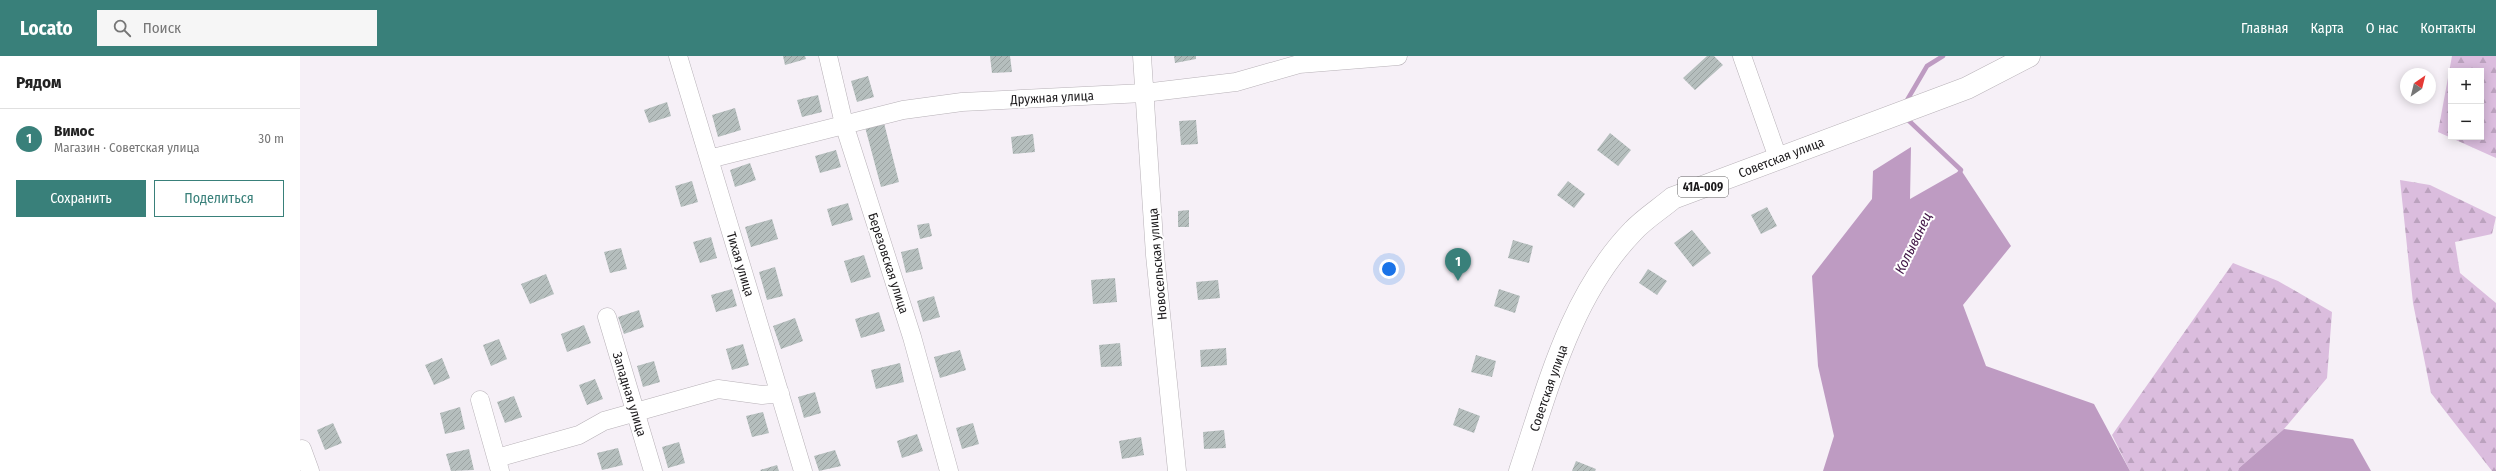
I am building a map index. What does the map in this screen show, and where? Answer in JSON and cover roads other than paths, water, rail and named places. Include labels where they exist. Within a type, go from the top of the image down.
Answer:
[{"type":"main road","name":"Советская улица","points":[[1520,471],[1561,347],[1598,274],[1633,230],[1673,198],[1967,88],[2029,56]]},
{"type":"street","name":"Тихая улица","points":[[678,56],[803,471]]},
{"type":"street","name":"Березовская улица","points":[[828,56],[844,124],[912,337],[949,471]]},
{"type":"street","name":"Новосельская улица","points":[[1142,56],[1155,255],[1177,471]]},
{"type":"street","name":"Дружная улица","points":[[709,159],[903,110],[962,102],[1144,93],[1236,82],[1299,64],[1398,56]]},
{"type":"street","points":[[1742,56],[1778,158]]},
{"type":"street","name":"Западная улица","points":[[607,317],[653,471]]},
{"type":"street","points":[[480,400],[498,464],[579,435],[604,421],[718,389],[762,395],[780,393]]},
{"type":"street","points":[[302,449],[310,471]]},
{"type":"water","points":[[1911,147],[1910,199],[1961,170],[2011,246],[1963,305],[1986,366],[2094,404],[2130,471],[1823,471],[1834,436],[1818,366],[1812,276],[1872,199],[1873,171]]},
{"type":"water","points":[[2284,429],[2353,439],[2371,471],[2238,471],[2239,468]]},
{"type":"waterway","name":"Колыванец","points":[[1906,102],[1927,66],[1943,56]]},
{"type":"waterway","name":"Колыванец","points":[[1906,118],[1961,170],[1959,174]]},
{"type":"place","name":"Вимос","points":[[1458,281]]}]
